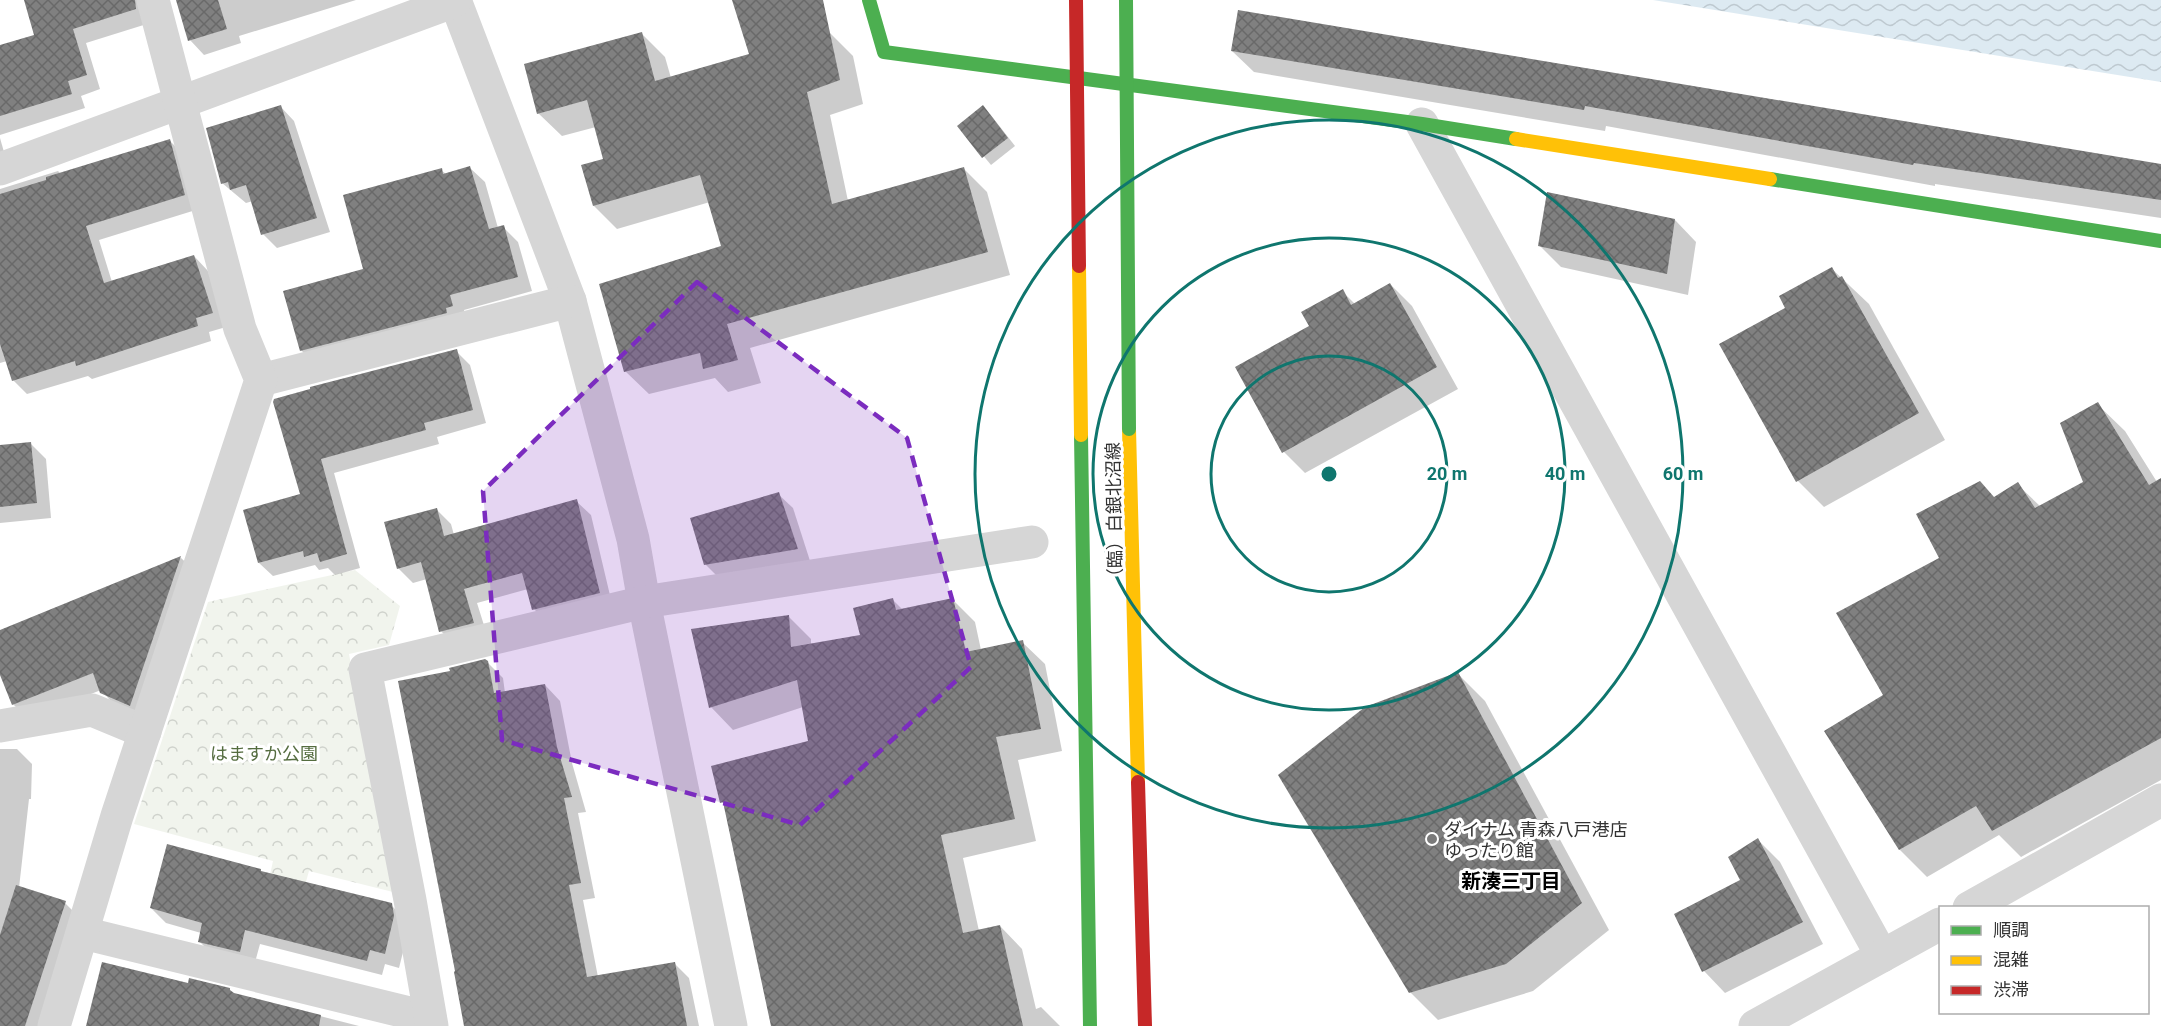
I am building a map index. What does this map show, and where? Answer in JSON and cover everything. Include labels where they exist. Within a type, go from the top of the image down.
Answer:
[{"type":"street","points":[[54,1026],[117,816],[261,381],[240,329],[153,0]]},
{"type":"street","points":[[0,169],[455,0],[570,301],[633,539],[731,1026]]},
{"type":"street","points":[[869,0],[884,52],[1422,124],[2161,241]]},
{"type":"street","name":"（臨）白銀北沼線","points":[[1076,0],[1090,1026]]},
{"type":"street","name":"（臨）白銀北沼線","points":[[1126,0],[1129,429],[1145,1026]]},
{"type":"street","points":[[1422,124],[1882,956]]},
{"type":"street","points":[[261,381],[570,301]]},
{"type":"street","points":[[83,933],[431,1022],[410,900],[364,669],[644,602],[1032,542]]},
{"type":"street","points":[[0,726],[92,710],[145,732]]},
{"type":"street","points":[[1973,906],[2161,800]]},
{"type":"street","points":[[1755,1026],[1939,925]]},
{"type":"highlighted area","points":[[697,282],[907,438],[971,667],[800,825],[502,740],[483,491]]},
{"type":"green space","name":"はますか公園","points":[[355,570],[400,606],[389,645],[349,654],[393,892],[309,871],[294,924],[262,912],[273,861],[134,824],[208,602]]},
{"type":"water","points":[[1653,0],[2161,0],[2161,82]]},
{"type":"building","points":[[24,0],[135,0],[136,9],[73,29],[87,75],[68,81],[72,94],[0,116],[0,45],[34,35]]},
{"type":"building","points":[[176,0],[218,0],[227,29],[188,41]]},
{"type":"building","points":[[732,0],[823,0],[840,80],[807,92],[832,204],[964,167],[988,252],[727,324],[738,360],[703,369],[700,353],[624,372],[599,284],[721,246],[700,175],[593,206],[581,165],[603,159],[587,100],[537,114],[524,64],[642,32],[655,81],[749,54]]},
{"type":"building","points":[[1238,10],[2161,164],[2161,200],[1914,163],[1913,165],[1585,106],[1584,110],[1231,51]]},
{"type":"building","points":[[281,105],[317,218],[261,235],[246,185],[230,190],[228,182],[221,184],[206,128]]},
{"type":"building","points":[[983,105],[1008,138],[982,158],[957,126]]},
{"type":"building","points":[[170,139],[185,195],[86,226],[104,283],[194,255],[213,313],[196,318],[198,326],[76,366],[75,361],[12,381],[0,344],[0,194],[46,180],[46,177]]},
{"type":"building","points":[[470,166],[489,229],[504,225],[518,277],[450,295],[453,306],[446,308],[447,313],[300,351],[283,291],[363,269],[343,195],[442,168],[443,174]]},
{"type":"building","points":[[1547,192],[1675,219],[1667,274],[1538,246]]},
{"type":"building","points":[[1832,267],[1838,278],[1842,276],[1919,413],[1796,482],[1719,344],[1785,308],[1779,296]]},
{"type":"building","points":[[1390,283],[1437,367],[1282,453],[1235,367],[1309,326],[1301,312],[1343,289],[1351,305]]},
{"type":"building","points":[[457,349],[473,410],[424,423],[426,430],[321,459],[347,554],[320,562],[317,553],[304,557],[303,551],[258,563],[243,510],[300,494],[274,399],[310,389],[310,387]]},
{"type":"building","points":[[2098,402],[2149,485],[2161,478],[2161,738],[1992,831],[1976,806],[1899,850],[1824,731],[1883,695],[1836,613],[1939,558],[1916,514],[1980,481],[1994,497],[2018,482],[2035,508],[2083,482],[2060,423]]},
{"type":"building","points":[[31,442],[37,503],[0,507],[0,445]]},
{"type":"building","points":[[779,492],[798,549],[704,565],[690,518]]},
{"type":"building","points":[[577,499],[600,593],[532,610],[522,573],[464,589],[474,623],[439,632],[421,562],[397,569],[384,522],[437,508],[444,536]]},
{"type":"building","points":[[181,556],[130,706],[100,693],[93,673],[12,705],[0,675],[0,630]]},
{"type":"building","points":[[893,598],[896,610],[953,598],[966,652],[1023,640],[1041,729],[996,737],[1015,819],[941,835],[963,933],[1000,925],[1023,1026],[771,1026],[723,802],[720,803],[711,766],[808,741],[797,680],[709,708],[691,629],[789,615],[791,647],[860,635],[853,608]]},
{"type":"building","points":[[485,659],[488,661],[494,693],[545,684],[557,747],[572,797],[564,798],[581,883],[569,885],[587,977],[675,962],[687,1026],[464,1026],[398,681],[450,671],[449,668]]},
{"type":"building","name":"ダイナム 青森八戸港店 ゆったり館","points":[[1458,672],[1582,903],[1506,964],[1409,993],[1278,775],[1365,707]]},
{"type":"building","points":[[1758,838],[1803,922],[1702,972],[1674,914],[1740,880],[1728,857]]},
{"type":"building","points":[[167,844],[261,869],[261,871],[392,903],[394,916],[385,954],[370,950],[367,961],[245,930],[240,952],[198,942],[202,923],[150,908]]},
{"type":"building","points":[[16,885],[66,901],[25,1026],[0,1026],[0,935]]},
{"type":"building","points":[[102,962],[188,983],[189,978],[230,988],[234,993],[321,1015],[319,1026],[86,1026]]},
{"type":"traffic: fast","points":[[869,0],[884,52],[1422,124],[1516,139]]},
{"type":"traffic: fast","points":[[1126,0],[1129,429]]},
{"type":"traffic: fast","points":[[1770,179],[2161,241]]},
{"type":"traffic: fast","points":[[1081,435],[1090,1026]]},
{"type":"traffic: slow","points":[[1516,139],[1770,179]]},
{"type":"traffic: slow","points":[[1079,266],[1081,435]]},
{"type":"traffic: slow","points":[[1129,429],[1138,782]]},
{"type":"traffic: jam","points":[[1076,0],[1079,266]]},
{"type":"traffic: jam","points":[[1138,782],[1145,1026]]},
{"type":"place","name":"ダイナム 青森八戸港店 ゆったり館","points":[[1432,839]]},
{"type":"district","name":"新湊三丁目","points":[[1511,881]]}]
